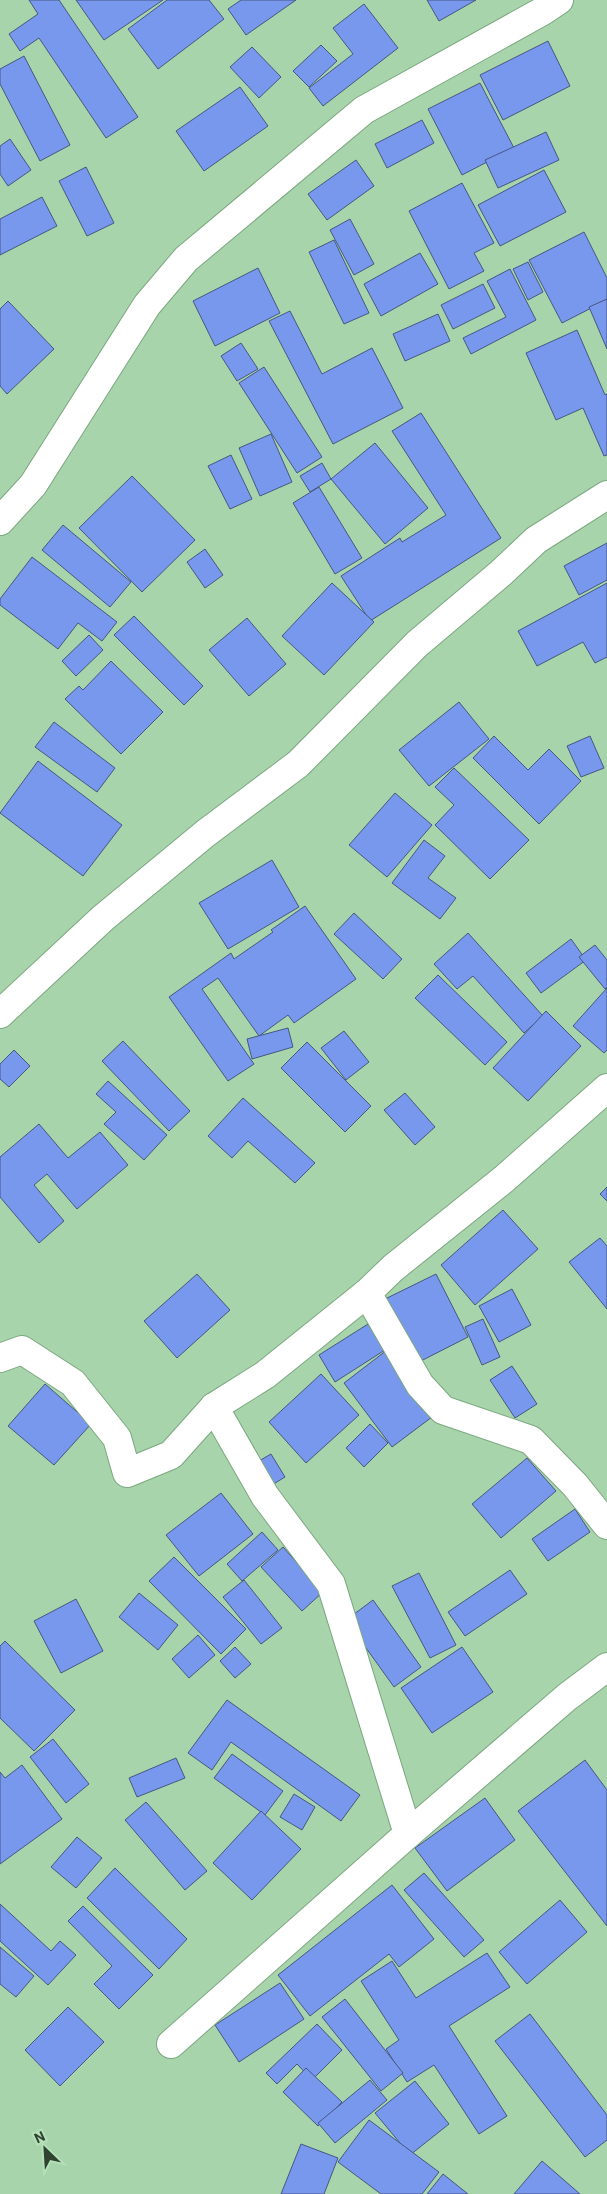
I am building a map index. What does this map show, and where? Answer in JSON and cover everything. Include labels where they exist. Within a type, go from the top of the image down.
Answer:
[{"type":"street","points":[[0,521],[33,485],[146,305],[186,259],[364,110],[541,12],[559,0]]},
{"type":"street","points":[[0,1014],[103,918],[206,833],[298,764],[417,644],[501,573],[536,540],[607,495]]},
{"type":"street","points":[[0,1358],[22,1350],[73,1383],[117,1438],[127,1473],[171,1455],[214,1407],[265,1375],[367,1293],[393,1268],[504,1179],[607,1088]]},
{"type":"street","points":[[367,1293],[420,1385],[443,1410],[531,1440],[575,1485],[607,1525]]},
{"type":"street","points":[[214,1407],[265,1496],[331,1584],[408,1834]]},
{"type":"street","points":[[171,2044],[408,1834],[567,1697],[607,1667]]},
{"type":"building","points":[[29,0],[59,0],[138,117],[106,138],[39,38],[20,51],[9,34],[38,14]]},
{"type":"building","points":[[76,0],[163,0],[104,40]]},
{"type":"building","points":[[167,0],[209,0],[224,19],[158,69],[128,29]]},
{"type":"building","points":[[241,0],[296,0],[246,35],[228,9]]},
{"type":"building","points":[[427,0],[476,0],[439,21]]},
{"type":"building","points":[[364,4],[398,48],[323,106],[309,88],[353,54],[333,28]]},
{"type":"building","points":[[548,41],[570,86],[503,120],[480,75]]},
{"type":"building","points":[[321,45],[337,61],[309,87],[293,71]]},
{"type":"building","points":[[252,47],[281,77],[259,98],[230,67]]},
{"type":"building","points":[[24,56],[70,145],[40,161],[0,84],[0,69]]},
{"type":"building","points":[[480,83],[514,148],[462,175],[428,109]]},
{"type":"building","points":[[240,87],[268,126],[204,171],[176,131]]},
{"type":"building","points":[[422,120],[434,143],[387,168],[375,144]]},
{"type":"building","points":[[546,132],[559,160],[498,188],[485,160]]},
{"type":"building","points":[[10,139],[31,170],[8,186],[0,174],[0,146]]},
{"type":"building","points":[[356,160],[374,186],[327,220],[308,194]]},
{"type":"building","points":[[86,167],[114,223],[87,236],[59,181]]},
{"type":"building","points":[[544,170],[566,212],[500,246],[478,205]]},
{"type":"building","points":[[462,183],[494,243],[474,253],[484,271],[449,289],[409,211]]},
{"type":"building","points":[[42,197],[57,226],[0,255],[0,219]]},
{"type":"building","points":[[350,219],[374,264],[354,275],[330,230]]},
{"type":"building","points":[[584,232],[607,278],[607,300],[562,323],[529,260]]},
{"type":"building","points":[[334,240],[369,313],[344,324],[309,252]]},
{"type":"building","points":[[420,253],[438,284],[381,316],[364,284]]},
{"type":"building","points":[[528,262],[543,292],[528,300],[513,269]]},
{"type":"building","points":[[258,268],[280,313],[215,346],[193,301]]},
{"type":"building","points":[[510,269],[536,320],[471,354],[463,338],[506,317],[487,281]]},
{"type":"building","points":[[483,284],[495,308],[453,329],[441,305]]},
{"type":"building","points":[[607,299],[607,349],[589,307]]},
{"type":"building","points":[[8,301],[54,349],[7,394],[0,386],[0,309]]},
{"type":"building","points":[[290,311],[322,374],[372,348],[403,408],[333,444],[269,321]]},
{"type":"building","points":[[438,314],[450,341],[405,361],[393,334]]},
{"type":"building","points":[[577,330],[605,395],[607,394],[607,455],[604,456],[583,408],[556,420],[526,353]]},
{"type":"building","points":[[241,343],[258,369],[237,381],[221,356]]},
{"type":"building","points":[[264,367],[322,457],[297,473],[239,383]]},
{"type":"building","points":[[421,413],[501,538],[370,621],[341,576],[400,538],[402,542],[446,515],[392,431]]},
{"type":"building","points":[[271,434],[292,482],[260,496],[239,448]]},
{"type":"building","points":[[375,443],[428,508],[385,544],[331,479]]},
{"type":"building","points":[[231,455],[252,499],[230,509],[208,466]]},
{"type":"building","points":[[322,463],[331,479],[310,492],[300,476]]},
{"type":"building","points":[[132,476],[195,540],[142,592],[79,528]]},
{"type":"building","points":[[319,487],[362,558],[335,574],[293,503]]},
{"type":"building","points":[[63,525],[131,582],[110,607],[42,550]]},
{"type":"building","points":[[607,543],[607,580],[579,595],[564,566]]},
{"type":"building","points":[[205,549],[223,575],[205,588],[187,562]]},
{"type":"building","points":[[32,557],[117,622],[102,641],[78,623],[58,649],[0,605],[0,599]]},
{"type":"building","points":[[332,583],[374,622],[324,675],[282,636]]},
{"type":"building","points":[[607,583],[607,657],[595,663],[583,642],[537,666],[518,631]]},
{"type":"building","points":[[134,616],[203,686],[184,705],[114,635]]},
{"type":"building","points":[[247,618],[286,664],[249,696],[209,650]]},
{"type":"building","points":[[89,635],[103,650],[76,676],[62,661]]},
{"type":"building","points":[[111,661],[163,712],[121,754],[65,699],[79,686],[83,690]]},
{"type":"building","points":[[459,702],[489,739],[429,786],[399,750]]},
{"type":"building","points":[[54,722],[115,768],[97,792],[35,747]]},
{"type":"building","points":[[494,736],[528,770],[549,749],[581,781],[539,824],[473,758]]},
{"type":"building","points":[[590,736],[604,768],[581,777],[567,746]]},
{"type":"building","points":[[38,761],[122,825],[83,876],[0,813]]},
{"type":"building","points":[[454,768],[529,840],[490,879],[435,825],[454,805],[435,787]]},
{"type":"building","points":[[395,793],[432,825],[387,877],[349,845]]},
{"type":"building","points":[[424,840],[445,856],[428,878],[456,898],[440,919],[392,883]]},
{"type":"building","points":[[272,860],[299,907],[228,949],[199,903]]},
{"type":"building","points":[[305,906],[356,979],[294,1023],[288,1015],[259,1036],[218,978],[202,989],[254,1064],[228,1081],[169,997],[231,953],[234,959],[273,932],[271,930]]},
{"type":"building","points":[[354,913],[402,959],[383,979],[334,934]]},
{"type":"building","points":[[468,933],[543,1016],[524,1033],[473,976],[457,989],[434,964]]},
{"type":"building","points":[[571,939],[586,960],[541,993],[526,973]]},
{"type":"building","points":[[595,945],[607,960],[607,987],[605,989],[579,957]]},
{"type":"building","points":[[438,975],[507,1042],[485,1065],[415,998]]},
{"type":"building","points":[[607,988],[607,1050],[604,1053],[573,1026]]},
{"type":"building","points":[[546,1011],[581,1046],[528,1101],[493,1068]]},
{"type":"building","points":[[288,1028],[293,1047],[252,1059],[247,1039]]},
{"type":"building","points":[[344,1031],[369,1062],[346,1080],[321,1048]]},
{"type":"building","points":[[123,1041],[190,1111],[169,1131],[102,1061]]},
{"type":"building","points":[[307,1042],[371,1106],[345,1132],[281,1068]]},
{"type":"building","points":[[14,1050],[30,1066],[9,1087],[0,1079],[0,1064]]},
{"type":"building","points":[[108,1081],[167,1135],[144,1160],[104,1124],[116,1112],[96,1094]]},
{"type":"building","points":[[405,1093],[435,1127],[415,1145],[384,1110]]},
{"type":"building","points":[[243,1098],[315,1163],[295,1183],[248,1141],[232,1158],[208,1136]]},
{"type":"building","points":[[39,1124],[68,1158],[100,1132],[128,1165],[77,1209],[47,1174],[34,1185],[64,1221],[39,1243],[0,1197],[0,1157]]},
{"type":"building","points":[[607,1187],[607,1201],[600,1194]]},
{"type":"building","points":[[503,1210],[538,1249],[475,1305],[441,1265]]},
{"type":"building","points":[[600,1238],[607,1246],[607,1309],[569,1262]]},
{"type":"building","points":[[197,1274],[230,1310],[177,1358],[144,1321]]},
{"type":"building","points":[[436,1274],[468,1337],[413,1365],[381,1301]]},
{"type":"building","points":[[512,1289],[531,1325],[499,1342],[479,1306]]},
{"type":"building","points":[[483,1319],[500,1357],[482,1365],[465,1327]]},
{"type":"building","points":[[368,1324],[385,1350],[335,1382],[319,1355]]},
{"type":"building","points":[[387,1350],[436,1414],[392,1447],[344,1383]]},
{"type":"building","points":[[512,1366],[537,1404],[515,1418],[490,1380]]},
{"type":"building","points":[[321,1374],[359,1415],[306,1463],[269,1422]]},
{"type":"building","points":[[45,1384],[91,1424],[54,1465],[8,1426]]},
{"type":"building","points":[[370,1424],[388,1443],[364,1467],[346,1448]]},
{"type":"building","points":[[271,1454],[285,1477],[267,1488],[252,1465]]},
{"type":"building","points":[[527,1458],[556,1491],[501,1538],[472,1504]]},
{"type":"building","points":[[221,1493],[253,1534],[199,1576],[166,1535]]},
{"type":"building","points":[[575,1509],[590,1532],[548,1561],[532,1539]]},
{"type":"building","points":[[262,1532],[278,1550],[242,1581],[227,1564]]},
{"type":"building","points":[[283,1547],[323,1592],[302,1611],[261,1567]]},
{"type":"building","points":[[174,1557],[246,1629],[221,1654],[149,1581]]},
{"type":"building","points":[[510,1570],[527,1594],[465,1636],[448,1612]]},
{"type":"building","points":[[419,1573],[456,1645],[430,1658],[392,1586]]},
{"type":"building","points":[[244,1580],[282,1628],[261,1644],[223,1597]]},
{"type":"building","points":[[139,1593],[178,1625],[158,1650],[119,1617]]},
{"type":"building","points":[[76,1599],[103,1651],[61,1673],[34,1621]]},
{"type":"building","points":[[373,1600],[421,1667],[394,1687],[346,1620]]},
{"type":"building","points":[[198,1635],[215,1655],[189,1678],[172,1659]]},
{"type":"building","points":[[5,1641],[75,1710],[34,1751],[0,1718],[0,1646]]},
{"type":"building","points":[[235,1647],[251,1664],[235,1678],[220,1661]]},
{"type":"building","points":[[462,1647],[493,1692],[432,1733],[401,1688]]},
{"type":"building","points":[[227,1700],[360,1795],[341,1821],[231,1742],[212,1770],[188,1753]]},
{"type":"building","points":[[53,1739],[89,1784],[66,1803],[30,1757]]},
{"type":"building","points":[[232,1754],[283,1791],[265,1815],[214,1778]]},
{"type":"building","points":[[176,1758],[185,1778],[137,1797],[129,1778]]},
{"type":"building","points":[[585,1760],[607,1790],[607,1926],[518,1811]]},
{"type":"building","points":[[22,1765],[62,1819],[0,1864],[0,1772],[5,1778]]},
{"type":"building","points":[[294,1794],[315,1807],[302,1830],[280,1817]]},
{"type":"building","points":[[485,1798],[515,1840],[447,1891],[415,1848]]},
{"type":"building","points":[[146,1802],[207,1871],[185,1890],[125,1820]]},
{"type":"building","points":[[261,1811],[301,1849],[252,1900],[213,1863]]},
{"type":"building","points":[[77,1837],[102,1858],[76,1888],[51,1867]]},
{"type":"building","points":[[115,1868],[187,1939],[159,1969],[87,1898]]},
{"type":"building","points":[[424,1873],[484,1940],[464,1957],[404,1890]]},
{"type":"building","points":[[392,1885],[434,1939],[399,1967],[389,1954],[310,2016],[278,1975]]},
{"type":"building","points":[[560,1900],[587,1932],[527,1984],[499,1952]]},
{"type":"building","points":[[0,1904],[51,1951],[60,1941],[76,1955],[48,1985],[0,1941]]},
{"type":"building","points":[[83,1906],[153,1975],[119,2009],[94,1984],[112,1966],[68,1921]]},
{"type":"building","points":[[0,1947],[34,1976],[16,1997],[0,1984]]},
{"type":"building","points":[[487,1953],[510,1987],[449,2026],[507,2116],[479,2134],[434,2065],[407,2082],[386,2049],[399,2040],[361,1981],[392,1961],[416,1998]]},
{"type":"building","points":[[280,1983],[304,2019],[239,2062],[215,2025]]},
{"type":"building","points":[[345,1999],[403,2073],[381,2091],[322,2017]]},
{"type":"building","points":[[68,2007],[104,2042],[60,2086],[25,2050]]},
{"type":"building","points":[[530,2014],[607,2115],[607,2140],[585,2157],[495,2041]]},
{"type":"building","points":[[317,2024],[342,2050],[312,2080],[297,2064],[277,2084],[266,2073]]},
{"type":"building","points":[[306,2068],[342,2102],[318,2126],[283,2092]]},
{"type":"building","points":[[370,2080],[387,2100],[335,2143],[318,2123]]},
{"type":"building","points":[[415,2081],[449,2124],[410,2155],[375,2113]]},
{"type":"building","points":[[369,2120],[439,2172],[422,2194],[381,2194],[338,2162]]},
{"type":"building","points":[[301,2144],[338,2158],[324,2194],[281,2194]]},
{"type":"building","points":[[542,2161],[580,2194],[514,2194]]},
{"type":"building","points":[[443,2174],[468,2194],[427,2194]]}]
